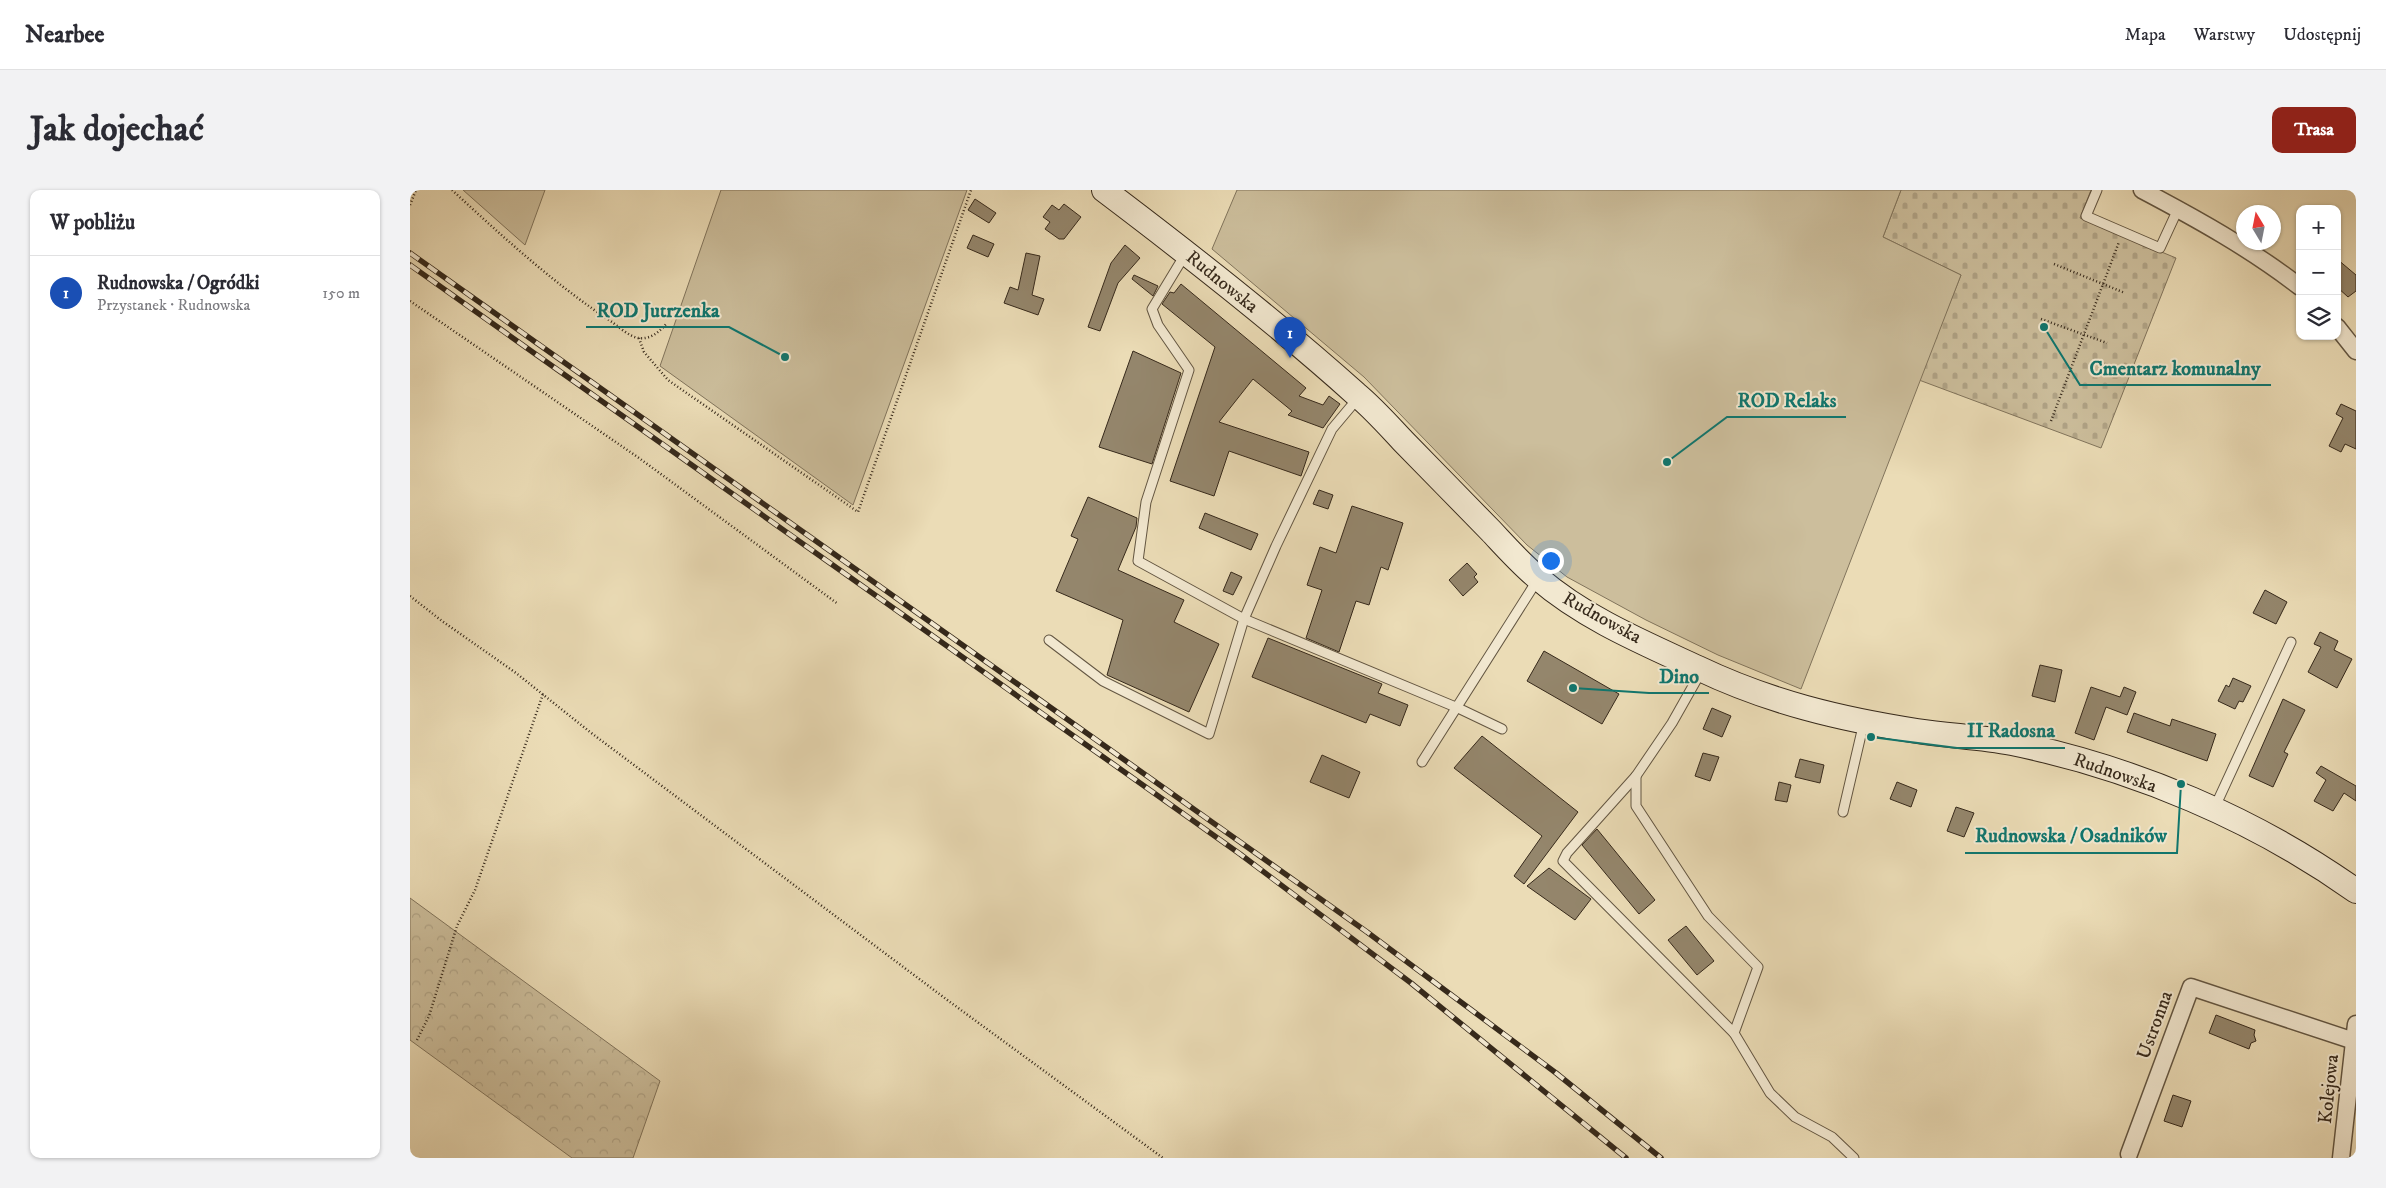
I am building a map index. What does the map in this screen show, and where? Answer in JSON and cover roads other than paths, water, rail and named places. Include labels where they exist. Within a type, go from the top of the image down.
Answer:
[{"type":"main road","name":"Rudnowska","points":[[1104,190],[1186,252],[1360,396],[1538,579],[1585,611],[1702,670],[1761,696],[1808,710],[1917,731],[2010,742],[2076,758],[2126,775],[2214,809],[2259,830],[2320,866],[2356,891]]},
{"type":"street","points":[[2142,190],[2267,261],[2296,284]]},
{"type":"street","points":[[2341,332],[2356,351]]},
{"type":"street","name":"Ustronna","points":[[2129,1154],[2191,987],[2354,1041]]},
{"type":"street","name":"Kolejowa","points":[[2342,1158],[2356,1024]]},
{"type":"lane","points":[[2098,190],[2086,216],[2160,248],[2178,209]]},
{"type":"lane","points":[[1186,252],[1152,309],[1158,325],[1189,370],[1146,502],[1138,561],[1244,619],[1458,708],[1502,730]]},
{"type":"lane","points":[[1049,640],[1103,680],[1209,734],[1244,619],[1332,429],[1360,396]]},
{"type":"lane","points":[[1422,762],[1538,579]]},
{"type":"lane","points":[[2214,809],[2291,642]]},
{"type":"lane","points":[[1702,670],[1672,723],[1636,776],[1567,853],[1563,861],[1734,1033],[1770,1093],[1794,1117],[1832,1136],[1854,1158]]},
{"type":"lane","points":[[1843,812],[1865,721]]},
{"type":"lane","points":[[1636,776],[1636,806],[1708,916],[1758,967],[1734,1033]]},
{"type":"railway","points":[[410,253],[1367,932],[1556,1073],[1661,1158]]},
{"type":"railway","points":[[410,265],[1240,854],[1411,983],[1626,1158]]},
{"type":"place","name":"Cmentarz komunalny","points":[[2044,327]]},
{"type":"place","name":"ROD Jutrzenka","points":[[785,357]]},
{"type":"place","name":"Rudnowska / Ogródki","points":[[1290,358]]},
{"type":"place","name":"ROD Relaks","points":[[1667,462]]},
{"type":"place","name":"Dino","points":[[1573,688]]},
{"type":"place","name":"II Radosna","points":[[1871,737]]},
{"type":"place","name":"Rudnowska / Osadników","points":[[2181,784]]}]
